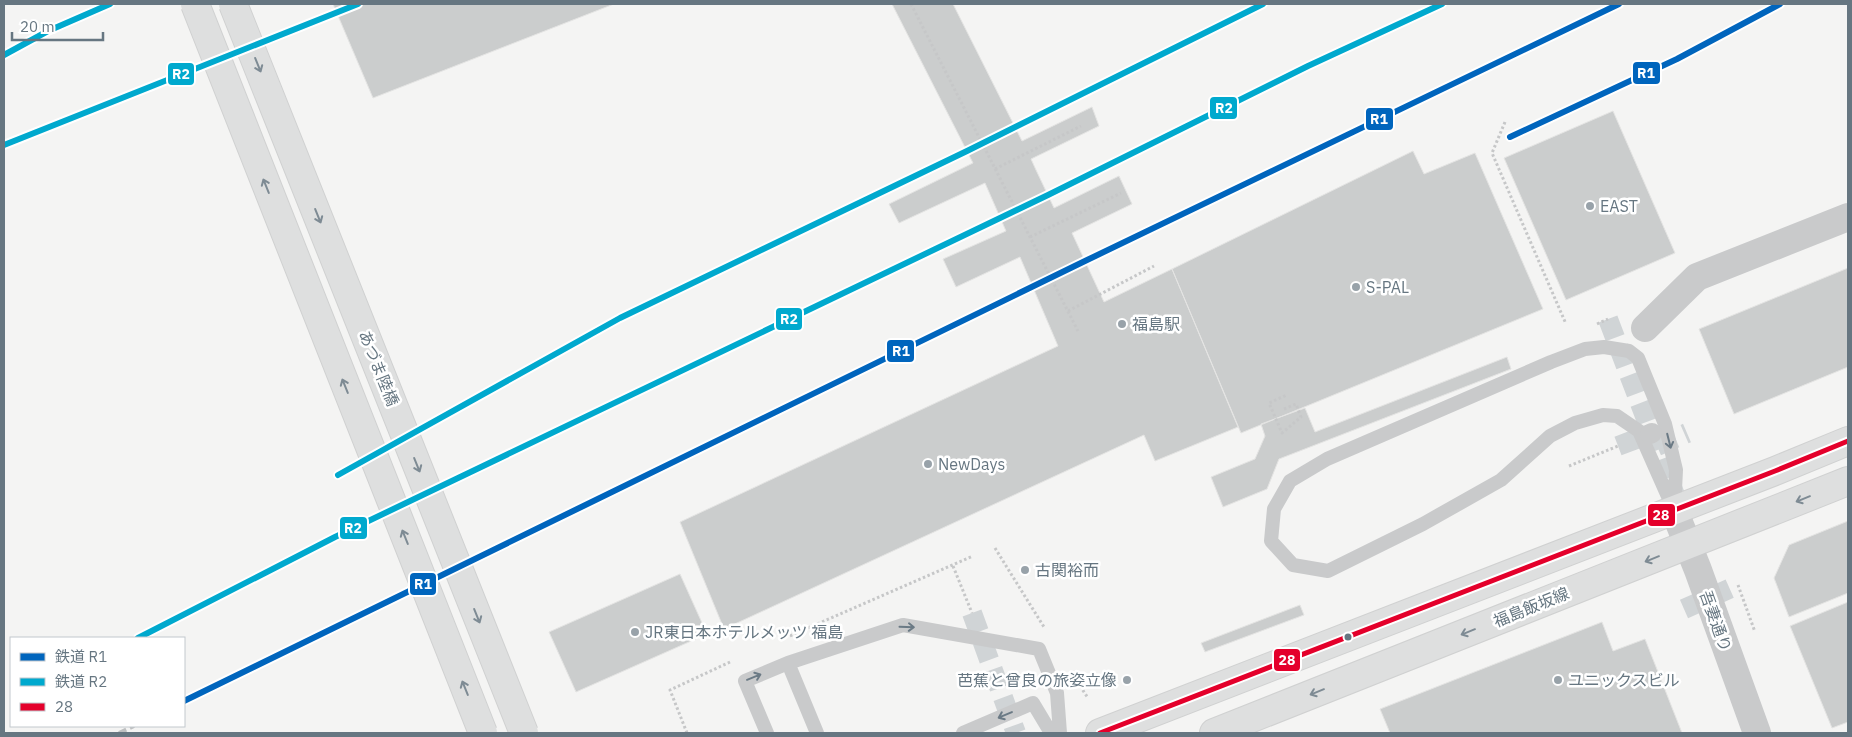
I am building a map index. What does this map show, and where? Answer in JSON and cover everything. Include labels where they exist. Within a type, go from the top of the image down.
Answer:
[{"type":"main road","points":[[195,4],[483,733]]},
{"type":"main road","name":"あづま陸橋","points":[[233,4],[524,733]]},
{"type":"main road","points":[[1100,733],[1775,471],[1848,440]]},
{"type":"main road","name":"福島飯坂線","points":[[1214,733],[1848,481]]},
{"type":"street","points":[[1645,328],[1697,277],[1848,217]]},
{"type":"street","name":"吾妻通り","points":[[1674,510],[1757,733]]},
{"type":"lane","points":[[1604,347],[1630,351],[1638,358],[1665,424],[1676,470],[1674,510],[1639,432],[1617,416],[1603,415],[1575,423],[1550,436],[1501,480],[1423,524],[1328,570],[1293,565],[1271,541],[1274,509],[1290,481],[1327,459],[1560,359],[1585,349],[1604,347]]},
{"type":"lane","points":[[767,733],[745,681],[788,663],[903,625],[1040,648],[1057,693],[1060,733]]},
{"type":"lane","points":[[788,663],[817,733]]},
{"type":"lane","points":[[963,733],[1057,693]]},
{"type":"lane","points":[[1033,703],[1051,733]]},
{"type":"path","points":[[911,4],[1078,331]]},
{"type":"path","points":[[1505,122],[1492,153],[1566,324]]},
{"type":"path","points":[[995,169],[1081,126]]},
{"type":"path","points":[[1030,237],[1121,193]]},
{"type":"path","points":[[1068,311],[1154,266]]},
{"type":"path","points":[[1284,409],[1296,404],[1301,417],[1282,433],[1269,403],[1287,395]]},
{"type":"path","points":[[1569,466],[1618,446]]},
{"type":"path","points":[[995,548],[1046,631]]},
{"type":"path","points":[[953,566],[972,613]]},
{"type":"path","points":[[1738,585],[1755,632]]},
{"type":"path","points":[[1078,681],[1088,698]]},
{"type":"building","points":[[333,4],[614,4],[373,98]]},
{"type":"building","name":"福島駅","points":[[892,4],[953,4],[1022,141],[1092,107],[1099,126],[1031,159],[1036,170],[1054,208],[1119,176],[1132,204],[1072,233],[1104,302],[1172,269],[1238,427],[1155,461],[1144,435],[724,629],[680,522],[1058,346],[1020,257],[956,287],[943,259],[1006,231],[985,183],[899,223],[889,204],[973,163]]},
{"type":"building","name":"EAST","points":[[1613,111],[1675,253],[1566,300],[1504,158]]},
{"type":"building","name":"S-PAL","points":[[1413,151],[1424,174],[1475,153],[1543,309],[1241,433],[1172,269]]},
{"type":"building","points":[[1848,268],[1848,367],[1734,414],[1699,329]]},
{"type":"building","points":[[1507,357],[1511,369],[1279,459],[1267,489],[1223,507],[1211,477],[1255,459],[1265,436],[1261,424],[1305,408],[1315,432]]},
{"type":"building","points":[[1848,521],[1848,593],[1789,617],[1774,578],[1789,545]]},
{"type":"building","points":[[680,574],[707,634],[576,692],[549,632]]},
{"type":"building","points":[[1848,602],[1848,722],[1832,728],[1790,626]]},
{"type":"building","points":[[1300,605],[1304,615],[1205,652],[1201,643]]},
{"type":"building","name":"ユニックスビル","points":[[1602,622],[1613,651],[1645,639],[1682,733],[1390,733],[1380,709]]},
{"type":"tunnel","points":[[1608,319],[1678,503]]},
{"type":"tunnel","points":[[1657,446],[1687,433]]},
{"type":"tunnel","points":[[1618,446],[1650,434]]},
{"type":"tunnel","points":[[1684,609],[1738,585]]},
{"type":"tunnel","points":[[972,613],[1016,733]]},
{"type":"railway","points":[[1015,127],[1263,4]]},
{"type":"railway","points":[[1085,261],[1619,4]]},
{"type":"railway","points":[[338,475],[620,318],[967,151]]},
{"type":"railway","points":[[185,701],[1033,286]]},
{"type":"railway","points":[[119,733],[132,727]]},
{"type":"rail line","name":"R2","points":[[4,55],[48,31],[110,4]]},
{"type":"rail line","name":"R2","points":[[4,145],[358,4]]},
{"type":"rail line","name":"R2","points":[[338,475],[620,318],[967,151],[1263,4]]},
{"type":"rail line","name":"R2","points":[[140,637],[335,537],[1048,195],[1308,66],[1442,4]]},
{"type":"rail line","name":"R1","points":[[185,701],[1085,261],[1619,4]]},
{"type":"rail line","name":"R1","points":[[1510,137],[1677,59],[1780,4]]},
{"type":"transit line","name":"28","points":[[1100,733],[1848,441]]},
{"type":"place","name":"EAST","points":[[1590,206]]},
{"type":"place","name":"S-PAL","points":[[1356,287]]},
{"type":"place","name":"福島駅","points":[[1122,324]]},
{"type":"place","name":"NewDays","points":[[928,464]]},
{"type":"place","name":"古関裕而","points":[[1025,570]]},
{"type":"place","name":"JR東日本ホテルメッツ 福島","points":[[635,632]]},
{"type":"place","name":"芭蕉と曾良の旅姿立像","points":[[1127,680]]},
{"type":"place","name":"ユニックスビル","points":[[1558,680]]}]
